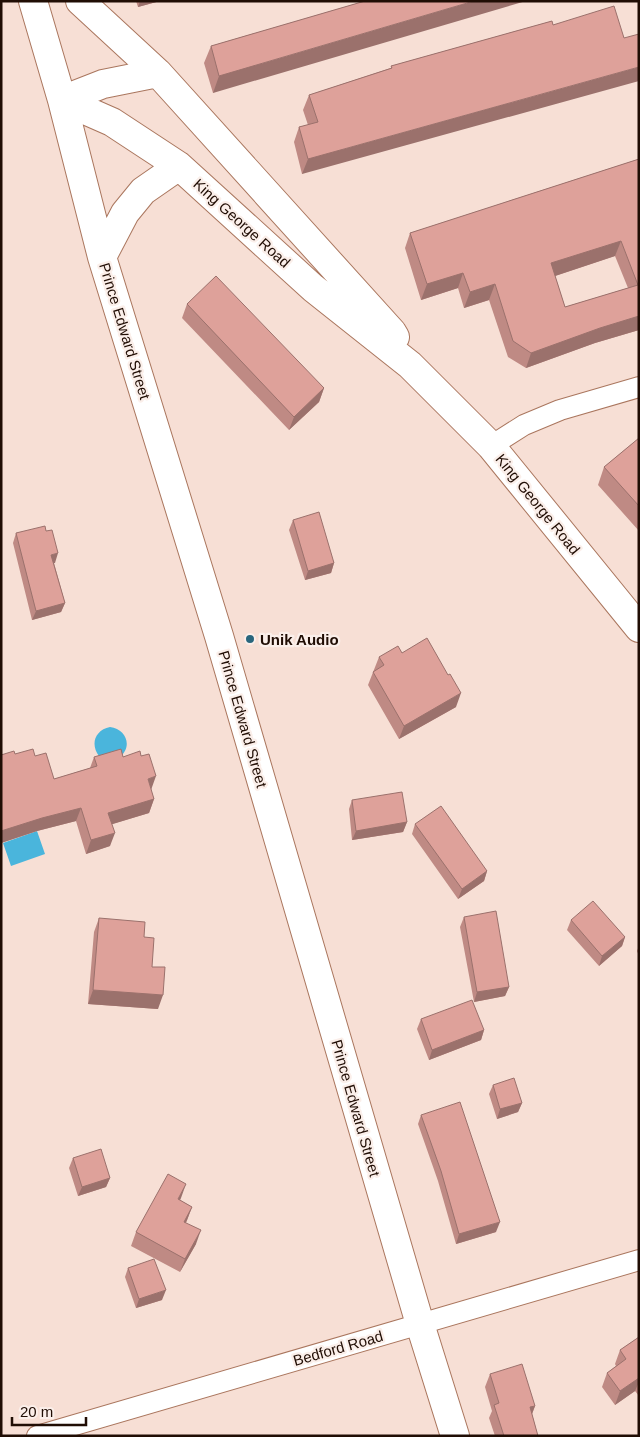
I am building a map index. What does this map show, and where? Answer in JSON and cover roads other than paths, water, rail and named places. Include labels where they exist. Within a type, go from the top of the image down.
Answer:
[{"type":"main road","name":"Prince Edward Street","points":[[33,1],[62,100],[102,257],[219,636],[420,1324],[455,1436]]},
{"type":"main road","name":"King George Road","points":[[80,1],[158,73],[392,332],[410,365]]},
{"type":"main road","points":[[62,100],[103,84],[158,73]]},
{"type":"main road","name":"King George Road","points":[[62,100],[112,122],[179,166],[313,288],[410,365],[491,446],[639,628]]},
{"type":"main road","points":[[102,257],[125,213],[143,191],[179,166]]},
{"type":"street","points":[[491,446],[524,425],[560,410],[639,387]]},
{"type":"street","name":"Bedford Road","points":[[37,1436],[639,1260]]},
{"type":"water","points":[[110,727],[116,728],[124,734],[126,739],[126,748],[120,757],[99,756],[96,751],[95,742],[98,734]]},
{"type":"water","points":[[37,831],[45,854],[11,866],[3,843]]},
{"type":"place","name":"Unik Audio","points":[[250,639]]}]
